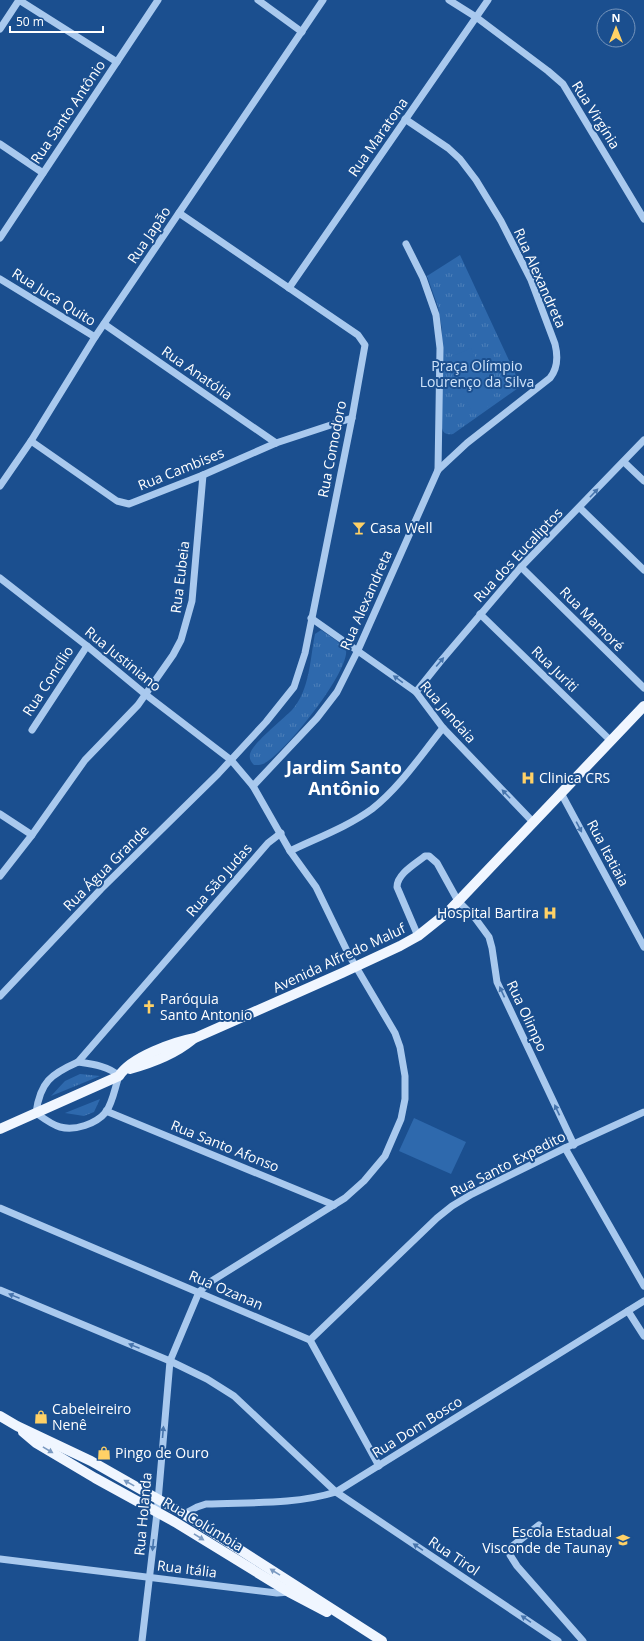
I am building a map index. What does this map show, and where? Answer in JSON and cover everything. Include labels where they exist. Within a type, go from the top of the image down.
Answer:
[{"type":"main road","name":"Avenida Alfredo Maluf","points":[[0,1129],[182,1048],[195,1038],[356,967],[418,936],[448,912],[644,706]]},
{"type":"main road","name":"Rua Colúmbia","points":[[0,1416],[17,1426],[91,1462],[184,1514],[380,1640]]},
{"type":"main road","name":"Rua Colúmbia","points":[[17,1426],[36,1443],[161,1515],[289,1592],[380,1640]]},
{"type":"main road","points":[[161,1515],[172,1518],[184,1514]]},
{"type":"street","points":[[0,29],[19,0],[117,62]]},
{"type":"street","name":"Rua Santo Antônio","points":[[0,238],[158,0]]},
{"type":"street","points":[[258,0],[302,32]]},
{"type":"street","name":"Rua Japão","points":[[0,486],[31,441],[95,337],[323,0]]},
{"type":"street","name":"Rua Virgínia","points":[[449,0],[476,17],[563,84],[644,219]]},
{"type":"street","name":"Rua Maratona","points":[[289,288],[488,0]]},
{"type":"street","name":"Rua Alexandreta","points":[[253,786],[306,731],[328,706],[337,692],[358,650],[438,470],[467,443],[550,378],[554,373],[556,366],[557,353],[531,280],[501,221],[476,180],[464,164],[448,148],[405,119]]},
{"type":"street","points":[[0,144],[43,173]]},
{"type":"street","name":"Rua Comodoro","points":[[179,213],[358,335],[364,341],[365,349],[305,653],[294,687],[266,722],[231,760]]},
{"type":"street","points":[[406,244],[426,286],[437,322],[440,348],[438,470]]},
{"type":"street","name":"Rua Juca Quito","points":[[0,279],[95,337]]},
{"type":"street","name":"Rua Anatólia","points":[[104,324],[276,443]]},
{"type":"street","name":"Rua Cambises","points":[[31,441],[117,501],[125,504],[133,503],[276,443],[352,418]]},
{"type":"street","name":"Rua dos Eucaliptos","points":[[416,692],[521,567],[580,508],[644,440]]},
{"type":"street","points":[[624,462],[644,481]]},
{"type":"street","name":"Rua Eubeia","points":[[0,876],[32,835],[85,760],[138,705],[173,655],[181,640],[192,601],[203,474]]},
{"type":"street","points":[[580,508],[644,570]]},
{"type":"street","name":"Rua Mamoré","points":[[521,567],[644,688]]},
{"type":"street","name":"Rua Justiniano","points":[[0,578],[87,646],[145,694],[231,760],[253,786],[281,833]]},
{"type":"street","name":"Rua Juriti","points":[[480,614],[611,741]]},
{"type":"street","name":"Rua Jandaia","points":[[311,618],[416,692],[443,728],[533,822]]},
{"type":"street","name":"Rua Concílio","points":[[32,730],[87,646]]},
{"type":"street","points":[[290,851],[357,819],[372,808],[393,789],[443,728]]},
{"type":"street","name":"Rua Água Grande","points":[[0,996],[101,889],[231,760]]},
{"type":"street","name":"Rua Itatiaia","points":[[561,793],[644,947]]},
{"type":"street","points":[[0,814],[32,835]]},
{"type":"street","points":[[281,833],[290,851],[316,887],[356,967]]},
{"type":"street","name":"Rua São Judas","points":[[78,1062],[268,843],[281,833]]},
{"type":"street","name":"Rua Olimpo","points":[[418,936],[397,887],[397,881],[425,856],[429,856],[437,863],[458,901],[475,918],[489,937],[497,982],[574,1145]]},
{"type":"street","name":"Rua Holanda","points":[[142,1641],[150,1578],[161,1515],[158,1499],[170,1360],[199,1292],[210,1282],[334,1205],[364,1181],[385,1156],[401,1119],[405,1099],[405,1076],[400,1047],[387,1018],[356,967]]},
{"type":"street","points":[[78,1062],[98,1065],[121,1074],[106,1111],[97,1119],[88,1124],[73,1128],[60,1127],[36,1113],[39,1096],[47,1081],[59,1070],[78,1062]]},
{"type":"street","name":"Rua Santo Afonso","points":[[106,1111],[334,1205]]},
{"type":"street","name":"Rua Santo Expedito","points":[[310,1340],[437,1218],[452,1206],[478,1191],[565,1148],[644,1112]]},
{"type":"street","points":[[565,1148],[644,1286]]},
{"type":"street","name":"Rua Ozanan","points":[[0,1208],[310,1340]]},
{"type":"street","name":"Rua Tirol","points":[[0,1290],[170,1360],[207,1379],[234,1396],[336,1492],[558,1641]]},
{"type":"street","name":"Rua Dom Bosco","points":[[184,1514],[196,1506],[206,1504],[300,1500],[315,1498],[336,1492],[644,1301]]},
{"type":"street","points":[[628,1311],[644,1336]]},
{"type":"street","points":[[310,1340],[379,1466]]},
{"type":"street","points":[[539,1525],[510,1548],[510,1555],[517,1566],[583,1641]]},
{"type":"street","name":"Rua Itália","points":[[0,1559],[277,1593],[289,1592]]},
{"type":"street","points":[[289,1592],[297,1586]]},
{"type":"green space","name":"Praça Olímpio Lourenço da Silva","points":[[460,255],[521,386],[453,434],[446,434],[442,428],[442,329],[438,307],[427,276]]},
{"type":"green space","points":[[471,348],[497,402],[473,414],[446,359]]},
{"type":"green space","points":[[321,630],[337,641],[346,650],[344,661],[338,676],[314,712],[285,746],[263,764],[254,765],[251,762],[250,754],[256,744],[292,710],[298,702],[306,684],[315,634]]},
{"type":"green space","points":[[80,1074],[100,1076],[51,1096],[65,1081]]},
{"type":"green space","points":[[100,1099],[94,1112],[84,1116],[65,1113]]},
{"type":"green space","points":[[414,1118],[466,1142],[451,1174],[399,1151]]},
{"type":"place","name":"Casa Well","points":[[359,528]]},
{"type":"place","name":"Clinica CRS","points":[[528,778]]},
{"type":"place","name":"Hospital Bartira","points":[[550,913]]},
{"type":"place","name":"Paróquia Santo Antonio","points":[[149,1007]]},
{"type":"place","name":"Cabeleireiro Nenê","points":[[41,1417]]},
{"type":"place","name":"Pingo de Ouro","points":[[104,1453]]},
{"type":"place","name":"Escola Estadual Visconde de Taunay","points":[[623,1540]]},
{"type":"district","name":"Jardim Santo Antônio","points":[[344,778]]}]
